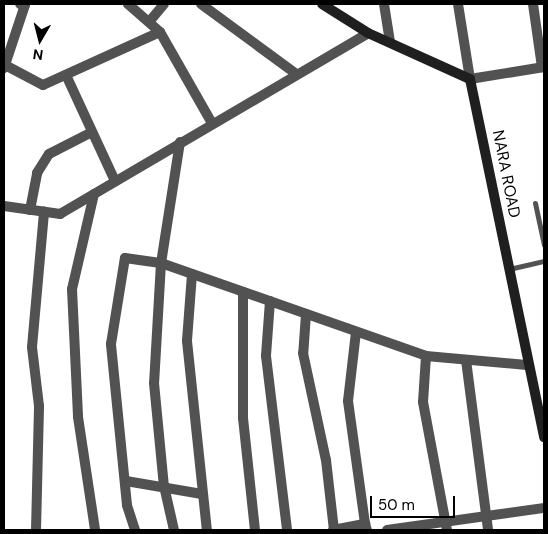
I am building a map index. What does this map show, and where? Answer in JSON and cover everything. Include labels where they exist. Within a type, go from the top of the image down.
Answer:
[{"type":"main road","points":[[322,4],[368,33],[470,79]]},
{"type":"main road","name":"NARA ROAD","points":[[470,79],[527,365],[544,437]]},
{"type":"street","points":[[23,4],[4,67],[43,85],[160,32]]},
{"type":"street","points":[[128,4],[160,32],[212,123]]},
{"type":"street","points":[[149,22],[164,4]]},
{"type":"street","points":[[201,4],[295,73]]},
{"type":"street","points":[[384,4],[390,42]]},
{"type":"street","points":[[458,4],[470,79],[543,67],[533,4]]},
{"type":"street","points":[[4,206],[60,214],[295,73],[368,33]]},
{"type":"street","points":[[66,75],[115,181]]},
{"type":"street","points":[[30,210],[37,173],[49,154],[92,132]]},
{"type":"street","points":[[174,530],[164,486],[154,383],[161,263],[180,142]]},
{"type":"street","points":[[94,194],[72,298],[78,417],[95,530]]},
{"type":"street","points":[[36,530],[39,406],[32,347],[44,212]]},
{"type":"street","points":[[135,530],[126,481],[111,344],[125,258],[161,263],[426,356],[527,365]]},
{"type":"street","points":[[192,274],[187,341],[207,530]]},
{"type":"street","points":[[243,292],[243,418],[255,530]]},
{"type":"street","points":[[270,301],[266,356],[287,530]]},
{"type":"street","points":[[306,314],[303,353],[326,460],[333,530],[366,527],[348,401],[356,332]]},
{"type":"street","points":[[426,356],[423,402],[446,525]]},
{"type":"street","points":[[466,360],[488,530]]},
{"type":"street","points":[[126,481],[202,494]]},
{"type":"street","points":[[388,530],[446,525],[485,514],[544,508]]},
{"type":"lane","points":[[535,203],[544,245]]},
{"type":"lane","points":[[509,269],[544,261]]}]
